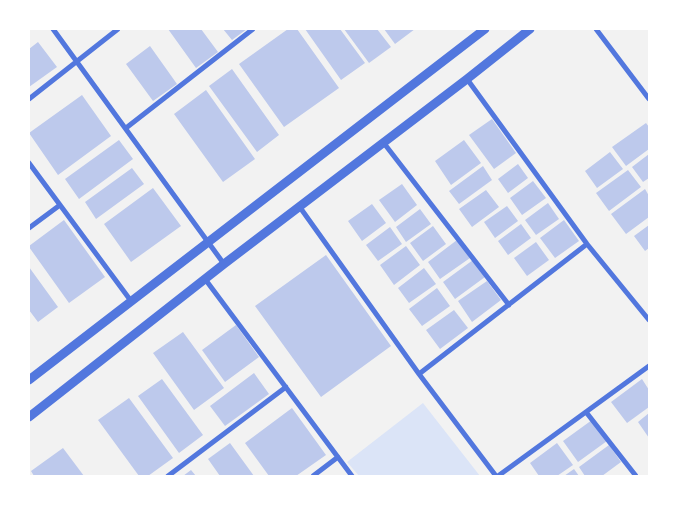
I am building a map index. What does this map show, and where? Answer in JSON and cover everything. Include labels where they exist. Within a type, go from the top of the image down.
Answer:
[{"type":"street","points":[[53,29],[224,264]]},
{"type":"street","points":[[29,99],[118,29]]},
{"type":"street","points":[[126,128],[253,29]]},
{"type":"street","points":[[29,380],[485,29]]},
{"type":"street","points":[[29,416],[299,206],[468,79],[530,29]]},
{"type":"street","points":[[596,29],[649,99]]},
{"type":"street","points":[[468,79],[587,244],[649,320]]},
{"type":"street","points":[[383,142],[509,305]]},
{"type":"street","points":[[29,163],[131,301]]},
{"type":"street","points":[[29,228],[60,204]]},
{"type":"street","points":[[299,206],[419,374],[497,476],[649,366]]},
{"type":"street","points":[[419,374],[587,244]]},
{"type":"street","points":[[205,279],[352,476]]},
{"type":"street","points":[[168,476],[286,387]]},
{"type":"street","points":[[586,412],[636,476]]},
{"type":"street","points":[[313,476],[338,457]]},
{"type":"shaded area","points":[[423,403],[480,476],[359,476],[347,462]]},
{"type":"building","points":[[168,29],[201,29],[218,52],[196,68]]},
{"type":"building","points":[[223,29],[247,29],[232,40]]},
{"type":"building","points":[[288,29],[297,29],[339,88],[284,127],[239,64]]},
{"type":"building","points":[[305,29],[340,29],[365,63],[341,80]]},
{"type":"building","points":[[344,29],[377,29],[391,47],[369,63]]},
{"type":"building","points":[[384,29],[415,29],[395,44]]},
{"type":"building","points":[[38,42],[57,67],[29,87],[29,49]]},
{"type":"building","points":[[150,46],[177,84],[153,101],[126,64]]},
{"type":"building","points":[[232,69],[279,135],[257,152],[209,86]]},
{"type":"building","points":[[206,90],[255,159],[223,182],[174,114]]},
{"type":"building","points":[[82,95],[111,136],[58,175],[29,133]]},
{"type":"building","points":[[492,119],[516,153],[494,169],[469,135]]},
{"type":"building","points":[[646,123],[649,127],[649,149],[626,166],[612,147]]},
{"type":"building","points":[[119,140],[133,159],[79,199],[65,179]]},
{"type":"building","points":[[464,140],[481,163],[451,185],[435,161]]},
{"type":"building","points":[[610,152],[623,169],[597,188],[585,171]]},
{"type":"building","points":[[649,154],[649,178],[643,182],[632,167]]},
{"type":"building","points":[[518,164],[528,178],[508,193],[498,179]]},
{"type":"building","points":[[483,166],[492,180],[459,204],[449,191]]},
{"type":"building","points":[[132,168],[144,184],[96,219],[85,202]]},
{"type":"building","points":[[628,170],[641,187],[609,211],[596,193]]},
{"type":"building","points":[[533,181],[546,198],[522,215],[510,198]]},
{"type":"building","points":[[402,184],[417,205],[395,222],[379,200]]},
{"type":"building","points":[[153,188],[181,226],[131,262],[104,224]]},
{"type":"building","points":[[645,189],[649,196],[649,217],[626,234],[611,214]]},
{"type":"building","points":[[486,190],[499,207],[472,227],[459,209]]},
{"type":"building","points":[[548,203],[559,219],[536,235],[525,220]]},
{"type":"building","points":[[372,204],[386,223],[362,241],[348,221]]},
{"type":"building","points":[[507,206],[518,221],[495,238],[484,222]]},
{"type":"building","points":[[420,209],[431,224],[406,242],[396,227]]},
{"type":"building","points":[[64,220],[105,277],[69,303],[29,247]]},
{"type":"building","points":[[564,220],[579,241],[555,258],[540,238]]},
{"type":"building","points":[[521,224],[531,238],[508,255],[498,241]]},
{"type":"building","points":[[649,225],[649,248],[645,251],[634,236]]},
{"type":"building","points":[[433,226],[446,244],[423,261],[410,243]]},
{"type":"building","points":[[390,227],[402,244],[378,261],[366,245]]},
{"type":"building","points":[[457,240],[470,258],[440,279],[428,262]]},
{"type":"building","points":[[536,242],[549,260],[527,276],[514,258]]},
{"type":"building","points":[[406,246],[420,265],[394,285],[380,265]]},
{"type":"building","points":[[326,255],[391,346],[321,397],[255,306]]},
{"type":"building","points":[[473,260],[485,277],[455,299],[443,282]]},
{"type":"building","points":[[29,267],[58,307],[38,322],[29,310]]},
{"type":"building","points":[[424,268],[436,284],[409,303],[398,288]]},
{"type":"building","points":[[487,281],[501,300],[472,322],[458,301]]},
{"type":"building","points":[[437,288],[450,306],[422,326],[409,309]]},
{"type":"building","points":[[454,310],[468,328],[440,349],[426,330]]},
{"type":"building","points":[[236,325],[259,357],[225,382],[202,350]]},
{"type":"building","points":[[183,332],[224,388],[194,410],[153,353]]},
{"type":"building","points":[[254,373],[269,394],[225,426],[210,406]]},
{"type":"building","points":[[162,379],[203,435],[179,453],[138,396]]},
{"type":"building","points":[[642,379],[649,390],[649,407],[627,423],[611,402]]},
{"type":"building","points":[[129,398],[173,458],[148,476],[139,476],[98,420]]},
{"type":"building","points":[[292,408],[326,455],[296,476],[269,476],[245,443]]},
{"type":"building","points":[[649,413],[649,438],[638,422]]},
{"type":"building","points":[[592,420],[607,441],[578,462],[563,441]]},
{"type":"building","points":[[230,443],[254,476],[220,476],[208,459]]},
{"type":"building","points":[[557,443],[573,465],[557,476],[539,476],[530,463]]},
{"type":"building","points":[[609,445],[621,462],[602,476],[585,476],[579,467]]},
{"type":"building","points":[[63,448],[84,476],[34,476],[31,471]]},
{"type":"building","points":[[574,469],[579,476],[564,476]]},
{"type":"building","points":[[191,470],[196,476],[183,476]]}]
